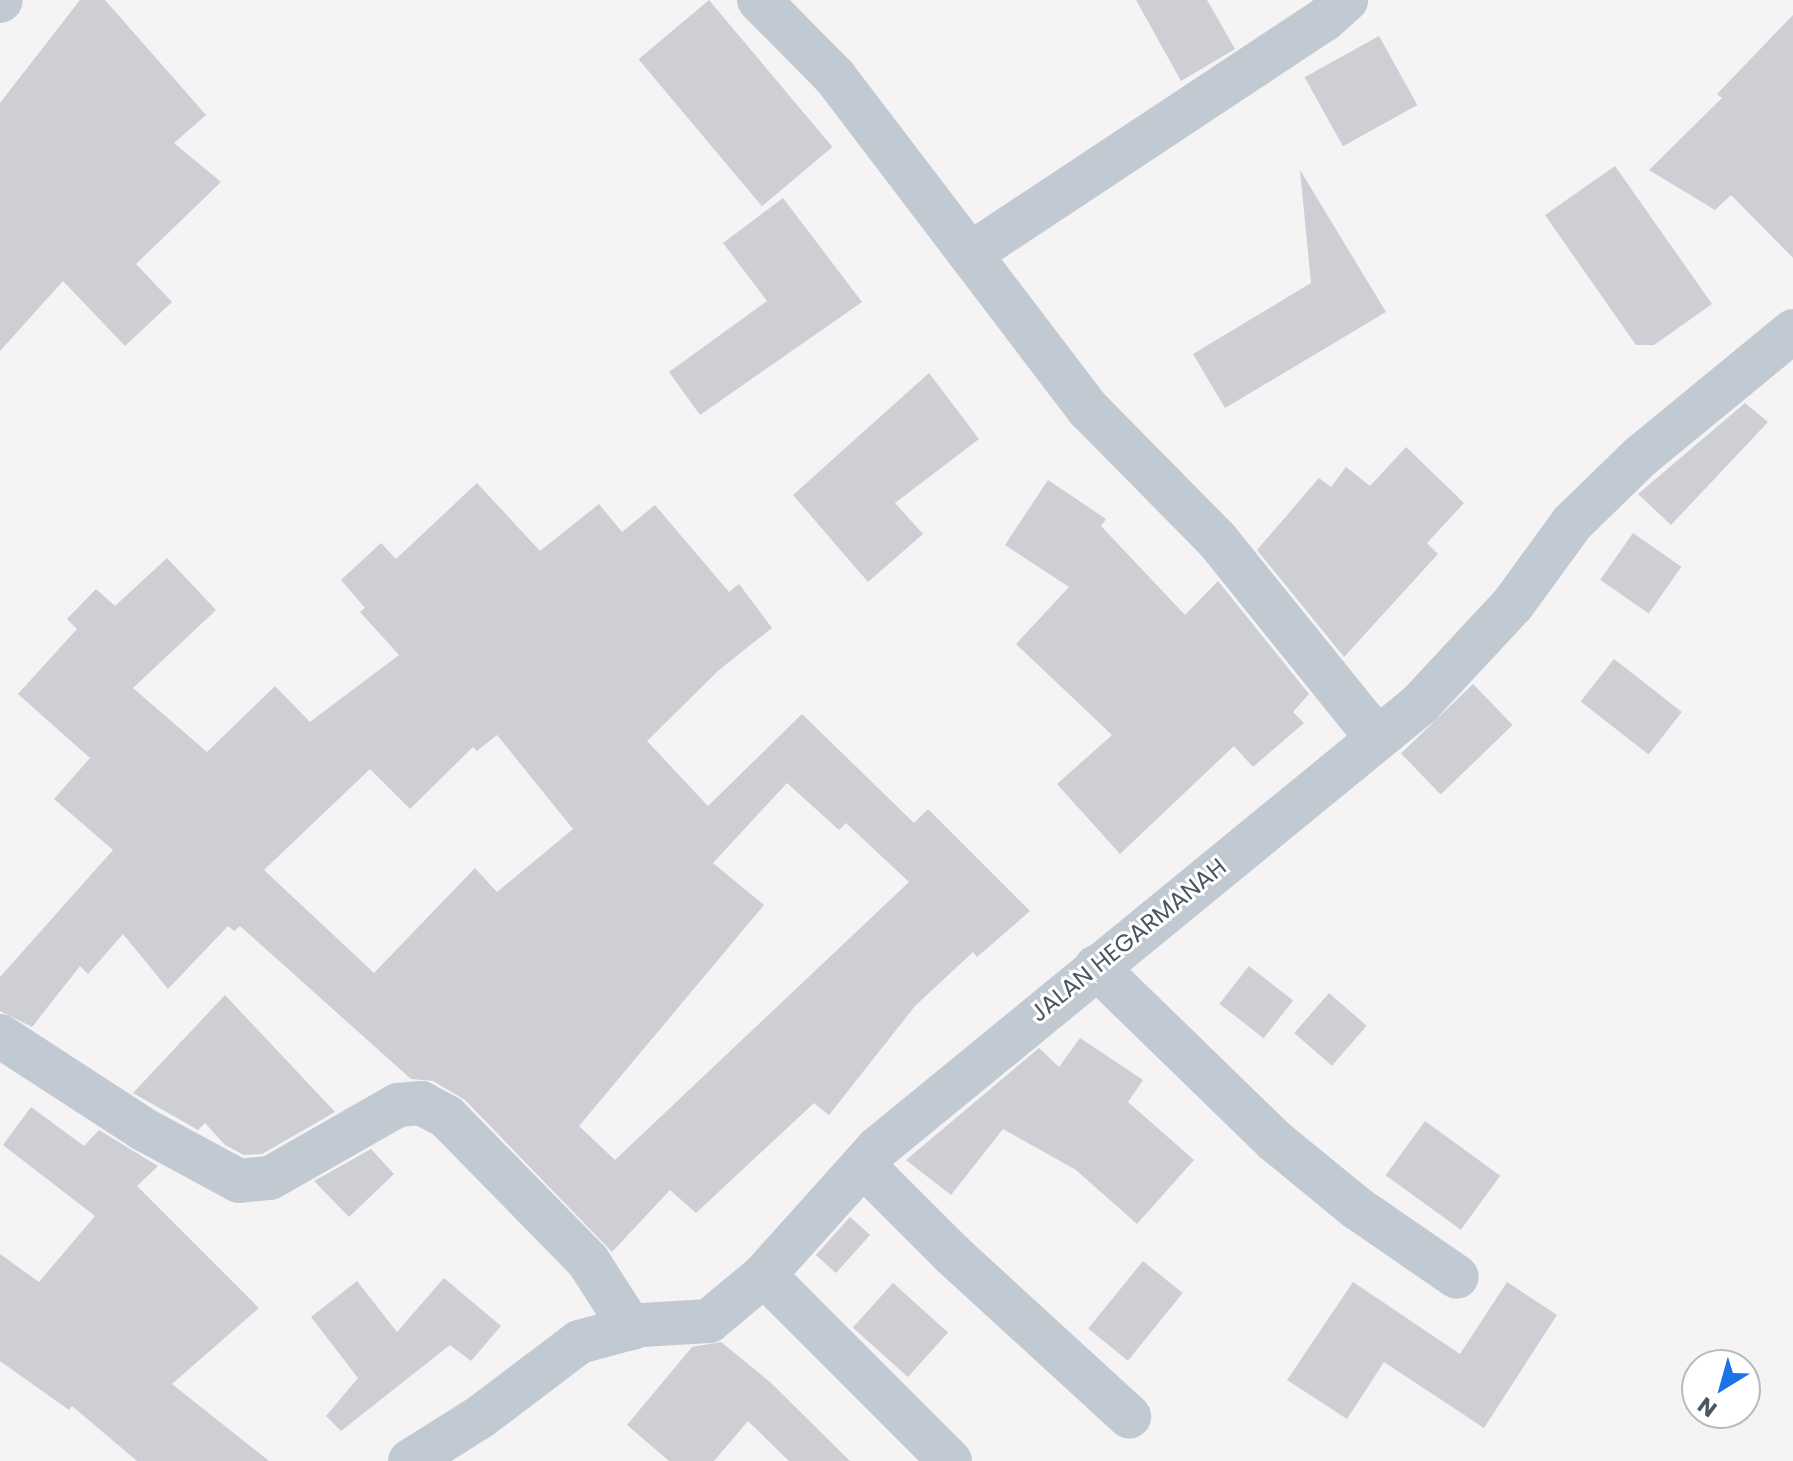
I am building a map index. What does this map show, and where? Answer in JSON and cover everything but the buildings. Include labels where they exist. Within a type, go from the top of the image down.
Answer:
[{"type":"street","points":[[759,0],[835,77],[1089,410],[1218,541],[1376,737]]},
{"type":"street","points":[[970,254],[1324,20],[1346,0]]},
{"type":"street","name":"JALAN HEGARMANAH","points":[[410,1461],[579,1342],[631,1328],[709,1321],[764,1275],[863,1165],[1096,967],[1420,704],[1513,604],[1572,523],[1641,456],[1793,331]]},
{"type":"street","points":[[1096,967],[1275,1141],[1357,1208],[1457,1277]]},
{"type":"street","points":[[0,1036],[143,1129],[239,1181],[270,1178],[398,1105],[421,1103],[447,1117],[588,1261],[631,1328]]},
{"type":"street","points":[[863,1165],[953,1255],[1129,1416]]},
{"type":"street","points":[[764,1275],[950,1461]]}]
